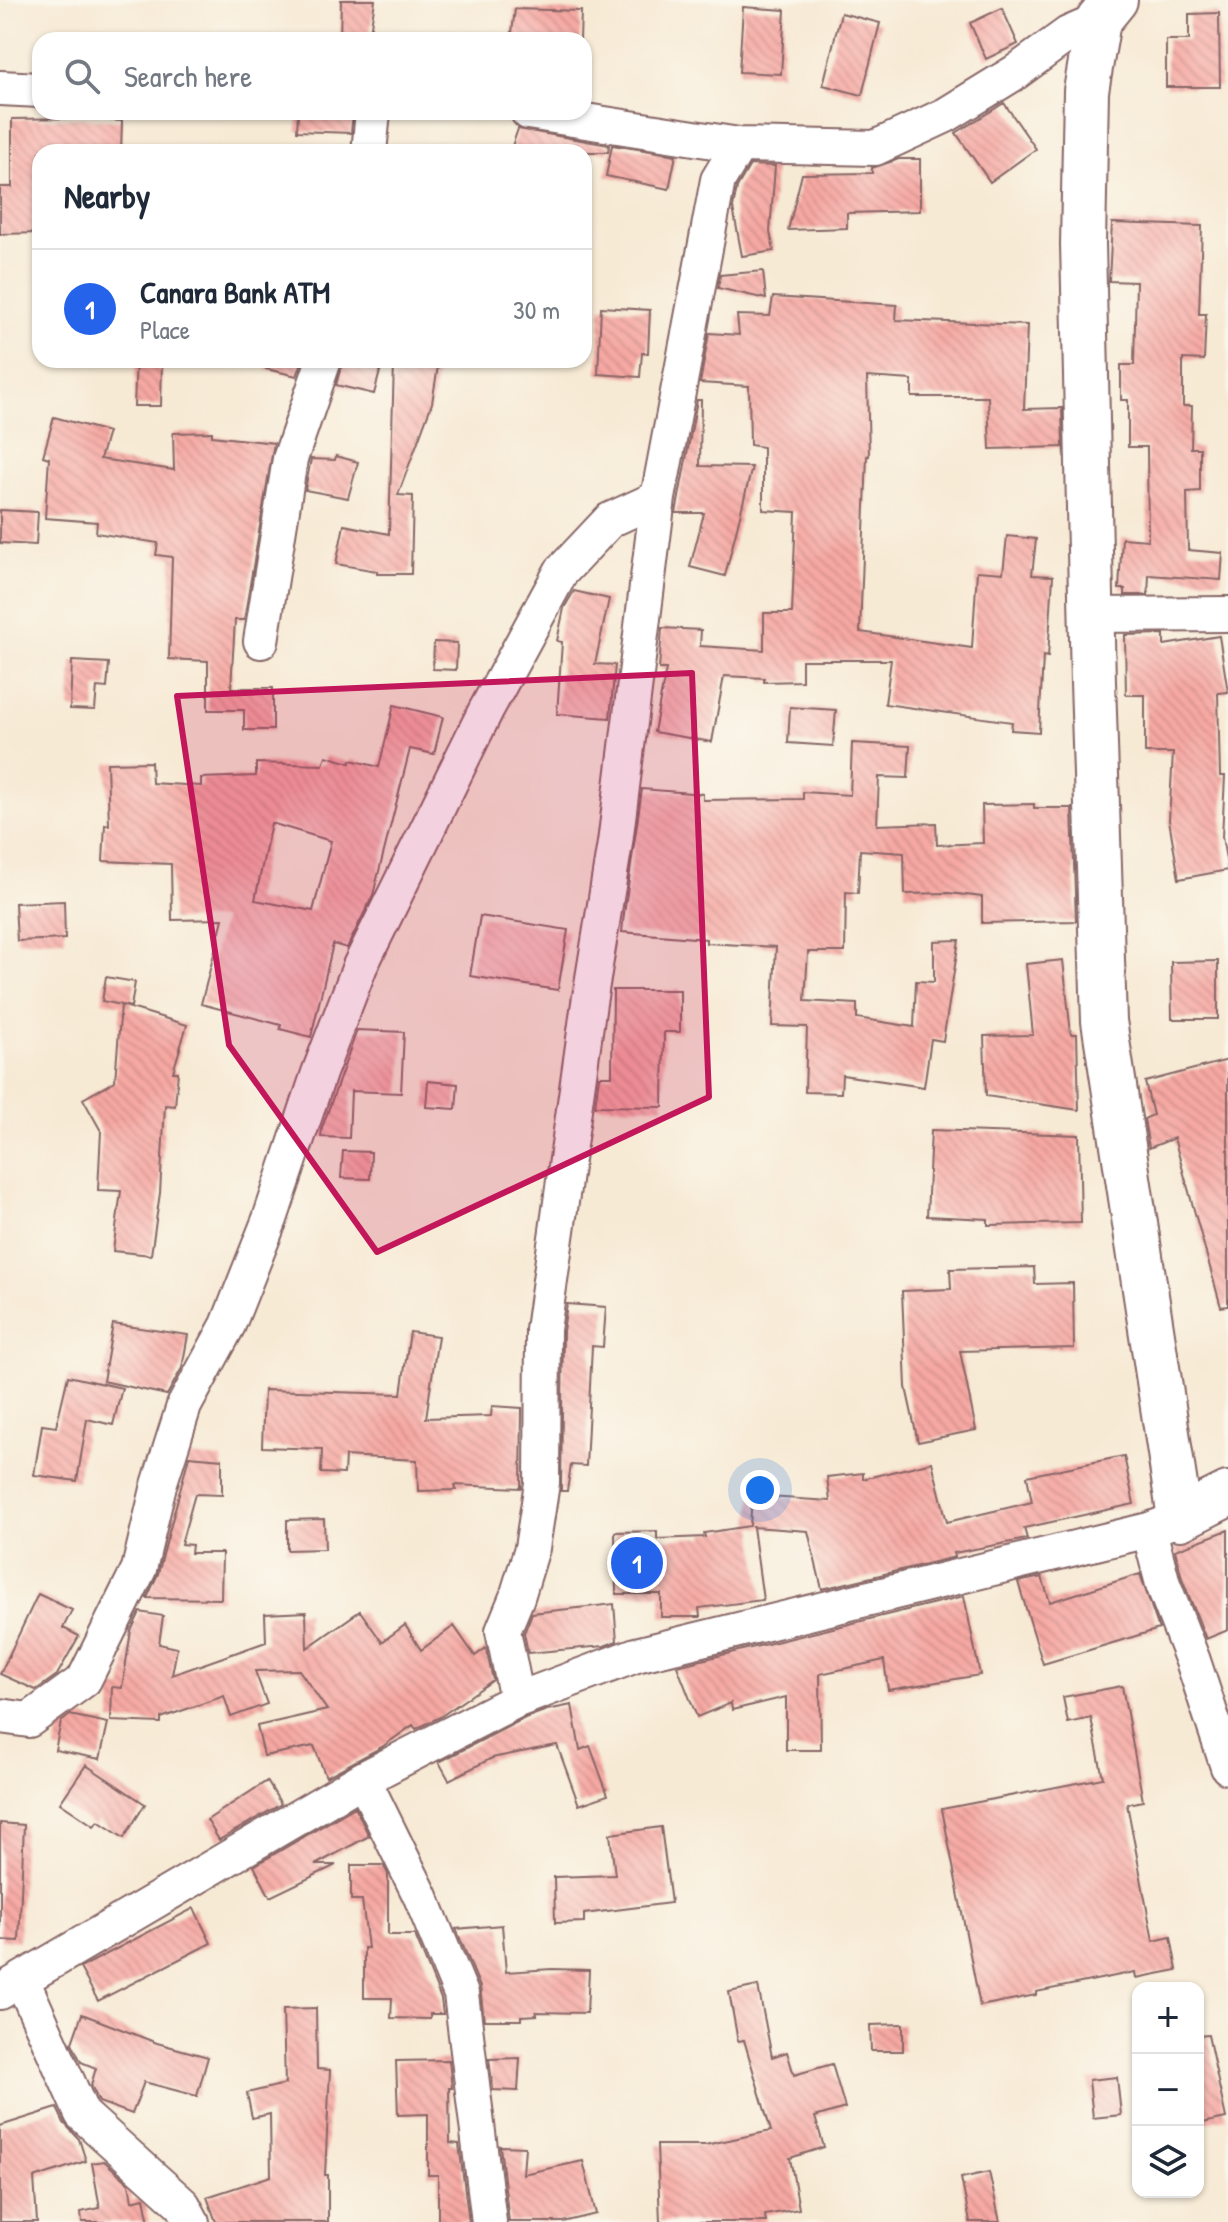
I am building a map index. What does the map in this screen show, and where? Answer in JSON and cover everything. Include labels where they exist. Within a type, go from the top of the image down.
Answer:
[{"type":"street","points":[[579,120],[739,145],[875,148],[946,115],[1016,72],[1106,10]]},
{"type":"street","points":[[1106,10],[1086,91],[1083,244],[1104,1021],[1165,1524],[1163,1584],[1193,1661],[1228,1767]]},
{"type":"street","points":[[0,88],[32,90]]},
{"type":"street","points":[[370,144],[372,120]]},
{"type":"street","points":[[517,1700],[503,1631],[532,1548],[542,1483],[543,1330],[615,843],[658,498],[718,180],[739,145]]},
{"type":"street","points":[[261,641],[290,459],[321,368]]},
{"type":"street","points":[[0,1716],[29,1720],[84,1680],[139,1569],[159,1485],[184,1406],[228,1325],[270,1219],[344,1006],[403,876],[486,710],[561,572],[610,520],[658,498]]},
{"type":"street","points":[[1091,615],[1228,614]]},
{"type":"street","points":[[192,2222],[183,2205],[82,2114],[11,1986],[363,1779],[517,1700],[636,1655],[1165,1524],[1228,1494]]},
{"type":"street","points":[[363,1779],[421,1897],[461,1994],[489,2222]]},
{"type":"highlighted area","points":[[692,673],[709,1097],[377,1252],[229,1045],[177,696]]},
{"type":"building","points":[[341,0],[375,0],[370,32],[340,32]]},
{"type":"building","points":[[743,7],[785,10],[781,74],[739,72]]},
{"type":"building","points":[[1002,8],[1018,44],[986,59],[970,23]]},
{"type":"building","points":[[515,9],[581,11],[580,32],[512,32]]},
{"type":"building","points":[[841,13],[880,23],[862,95],[823,85]]},
{"type":"building","points":[[1219,13],[1220,87],[1166,87],[1166,40],[1189,40],[1189,14]]},
{"type":"building","points":[[1004,103],[1036,149],[990,182],[956,133]]},
{"type":"building","points":[[12,119],[122,121],[121,144],[32,144],[32,233],[0,234],[0,187],[12,187]]},
{"type":"building","points":[[298,120],[352,120],[351,133],[297,131]]},
{"type":"building","points":[[518,129],[609,145],[608,152],[592,152],[592,144],[513,144]]},
{"type":"building","points":[[612,145],[676,155],[669,189],[606,176]]},
{"type":"building","points":[[899,159],[920,159],[920,211],[847,213],[847,228],[788,230],[802,174],[872,173],[872,168]]},
{"type":"building","points":[[750,165],[775,166],[770,232],[774,251],[742,256],[733,208],[737,187]]},
{"type":"building","points":[[1112,223],[1202,226],[1199,314],[1206,314],[1204,360],[1183,359],[1183,406],[1192,406],[1191,448],[1200,448],[1200,491],[1187,492],[1188,550],[1223,553],[1221,580],[1149,575],[1148,595],[1125,595],[1125,589],[1119,589],[1122,538],[1148,540],[1147,447],[1128,447],[1128,400],[1121,400],[1121,365],[1134,365],[1136,282],[1109,281]]},
{"type":"building","points":[[763,271],[766,299],[718,288],[720,275]]},
{"type":"building","points":[[773,297],[897,305],[896,320],[1027,325],[1024,409],[1062,408],[1063,447],[990,449],[988,397],[912,397],[912,380],[867,377],[869,456],[860,632],[972,648],[977,571],[1003,573],[1007,536],[1036,539],[1032,575],[1053,576],[1048,657],[1043,656],[1039,732],[1011,730],[1012,722],[885,704],[891,660],[802,660],[802,681],[764,682],[764,678],[724,676],[712,742],[654,732],[666,669],[659,669],[662,628],[701,630],[700,646],[764,650],[764,613],[792,613],[796,512],[763,510],[763,447],[750,445],[749,386],[700,383],[709,333],[739,335],[737,315],[770,316]]},
{"type":"building","points":[[601,307],[650,310],[648,353],[642,353],[640,377],[598,374]]},
{"type":"building","points":[[136,368],[162,368],[161,406],[134,406]]},
{"type":"building","points":[[266,368],[300,368],[297,376]]},
{"type":"building","points":[[341,368],[381,368],[374,394],[336,385]]},
{"type":"building","points":[[394,368],[438,368],[432,403],[398,495],[413,496],[411,574],[377,574],[377,571],[336,564],[344,525],[389,534]]},
{"type":"building","points":[[697,400],[701,400],[700,466],[752,467],[725,576],[690,567],[704,513],[676,513]]},
{"type":"building","points":[[54,417],[108,432],[100,459],[174,470],[173,433],[212,432],[212,436],[274,443],[244,620],[235,620],[231,688],[273,688],[273,730],[244,730],[244,710],[208,710],[208,661],[169,659],[172,557],[156,555],[158,543],[96,533],[97,522],[45,518],[49,458],[43,456]]},
{"type":"building","points":[[336,456],[358,462],[348,498],[305,490],[311,459],[335,460]]},
{"type":"building","points":[[0,510],[38,512],[36,545],[0,543]]},
{"type":"building","points":[[574,591],[609,599],[595,664],[615,665],[610,718],[557,714],[562,642],[557,641],[564,608]]},
{"type":"building","points":[[1164,634],[1164,645],[1219,636],[1228,692],[1218,693],[1220,776],[1225,776],[1222,837],[1228,870],[1179,879],[1169,820],[1173,753],[1145,753],[1145,695],[1126,695],[1125,635]]},
{"type":"building","points":[[434,642],[457,643],[456,670],[433,669]]},
{"type":"building","points":[[72,661],[109,663],[107,688],[97,687],[95,710],[70,709]]},
{"type":"building","points":[[394,705],[443,717],[434,754],[410,749],[373,895],[347,948],[333,944],[311,1037],[280,1029],[281,1025],[201,1004],[223,919],[172,920],[171,864],[103,861],[105,824],[109,825],[107,763],[151,762],[152,783],[201,786],[201,778],[256,776],[256,763],[323,765],[326,756],[379,767]],"holes":[[[271,823],[331,841],[313,911],[255,900]]]},
{"type":"building","points":[[790,707],[836,710],[833,746],[788,743]]},
{"type":"building","points":[[852,743],[910,746],[908,778],[879,777],[877,825],[936,823],[937,845],[983,843],[982,805],[1034,804],[1034,808],[1072,808],[1076,921],[982,923],[982,897],[949,893],[905,894],[904,853],[860,850],[858,893],[846,892],[845,952],[808,952],[805,1001],[857,1004],[857,1018],[914,1027],[916,981],[934,982],[934,941],[959,940],[943,1041],[931,1039],[924,1087],[842,1075],[841,1093],[805,1092],[807,1027],[772,1026],[776,947],[706,943],[706,939],[622,932],[624,914],[642,789],[703,794],[703,800],[803,799],[803,792],[850,795]]},
{"type":"building","points":[[64,901],[65,939],[17,941],[15,903]]},
{"type":"building","points":[[480,916],[568,930],[558,990],[470,976]]},
{"type":"building","points":[[1063,960],[1071,1034],[1077,1034],[1079,1110],[986,1096],[984,1036],[1033,1035],[1026,964]]},
{"type":"building","points":[[1218,961],[1218,1019],[1172,1019],[1171,962]]},
{"type":"building","points":[[106,977],[135,982],[131,1007],[102,1001]]},
{"type":"building","points":[[613,990],[680,990],[680,1032],[664,1032],[663,1107],[595,1106],[599,1076],[612,1076]]},
{"type":"building","points":[[121,1005],[187,1025],[173,1072],[178,1072],[175,1106],[165,1105],[160,1193],[151,1255],[113,1251],[121,1191],[98,1190],[101,1131],[83,1099],[115,1081]]},
{"type":"building","points":[[357,1030],[404,1032],[401,1093],[351,1091],[349,1138],[321,1137],[322,1128]]},
{"type":"building","points":[[1228,1060],[1228,1306],[1221,1307],[1174,1138],[1149,1148],[1144,1119],[1153,1115],[1145,1082]]},
{"type":"building","points":[[428,1081],[458,1084],[456,1109],[426,1107]]},
{"type":"building","points":[[931,1130],[1079,1135],[1081,1223],[988,1225],[988,1219],[927,1216]]},
{"type":"building","points":[[343,1151],[371,1152],[370,1179],[341,1178]]},
{"type":"building","points":[[1034,1267],[1035,1284],[1073,1283],[1074,1348],[960,1351],[976,1430],[918,1442],[906,1387],[902,1291],[951,1289],[950,1269]]},
{"type":"building","points":[[567,1304],[606,1307],[603,1347],[592,1346],[586,1466],[571,1465],[567,1491],[561,1491],[563,1331]]},
{"type":"building","points":[[113,1324],[188,1335],[182,1368],[167,1395],[103,1381]]},
{"type":"building","points":[[410,1332],[438,1336],[426,1418],[491,1416],[492,1406],[522,1408],[521,1488],[455,1485],[456,1490],[418,1491],[417,1460],[345,1456],[344,1474],[321,1473],[322,1449],[262,1447],[264,1390],[401,1394]]},
{"type":"building","points":[[68,1376],[122,1388],[113,1425],[87,1419],[77,1481],[34,1475],[42,1425],[56,1427]]},
{"type":"building","points":[[189,1456],[222,1459],[222,1495],[195,1494],[181,1544],[192,1545],[191,1553],[222,1553],[221,1599],[147,1598],[158,1574]]},
{"type":"building","points":[[1124,1456],[1134,1504],[1024,1528],[1027,1539],[954,1553],[955,1557],[822,1589],[808,1531],[753,1527],[763,1600],[699,1608],[700,1617],[661,1617],[661,1594],[616,1594],[615,1532],[657,1531],[657,1539],[705,1537],[704,1533],[750,1526],[752,1496],[830,1501],[827,1477],[863,1473],[863,1479],[932,1462],[947,1522],[1032,1502],[1027,1476]]},
{"type":"building","points":[[324,1519],[325,1549],[287,1550],[287,1520]]},
{"type":"building","points":[[1228,1530],[1228,1630],[1206,1639],[1182,1578],[1175,1550]]},
{"type":"building","points":[[1140,1574],[1159,1629],[1043,1664],[1018,1582],[1042,1577],[1050,1602]]},
{"type":"building","points":[[38,1594],[72,1610],[63,1628],[79,1636],[57,1675],[36,1690],[0,1674]]},
{"type":"building","points":[[964,1596],[980,1675],[888,1690],[884,1660],[820,1674],[821,1750],[786,1750],[786,1697],[732,1710],[731,1703],[697,1717],[677,1666]]},
{"type":"building","points":[[614,1604],[617,1641],[604,1646],[528,1653],[524,1633],[532,1613]]},
{"type":"building","points":[[360,1611],[382,1642],[405,1625],[421,1650],[454,1626],[475,1656],[486,1648],[493,1680],[440,1717],[416,1729],[413,1725],[382,1747],[326,1777],[314,1746],[264,1756],[257,1726],[327,1710],[299,1670],[255,1671],[267,1704],[231,1717],[224,1696],[161,1718],[161,1723],[111,1721],[112,1687],[122,1688],[131,1631],[140,1612],[163,1616],[159,1644],[177,1648],[172,1675],[266,1642],[265,1614],[306,1612],[307,1648]]},
{"type":"building","points":[[1122,1686],[1143,1801],[1127,1804],[1153,1941],[1171,1937],[1177,1970],[1136,1978],[1135,1972],[980,2006],[942,1809],[1103,1778],[1091,1718],[1068,1723],[1063,1697]]},
{"type":"building","points":[[572,1705],[580,1750],[590,1746],[608,1795],[579,1805],[557,1745],[492,1758],[449,1780],[439,1762],[525,1718]]},
{"type":"building","points":[[70,1715],[108,1723],[100,1759],[55,1750],[61,1722]]},
{"type":"building","points":[[86,1765],[145,1804],[124,1838],[98,1821],[94,1826],[60,1803]]},
{"type":"building","points":[[267,1781],[281,1804],[219,1840],[207,1820]]},
{"type":"building","points":[[355,1807],[369,1836],[315,1865],[336,1865],[270,1897],[254,1866]]},
{"type":"building","points":[[0,1823],[24,1825],[19,1941],[0,1940]]},
{"type":"building","points":[[661,1827],[671,1903],[584,1914],[584,1922],[555,1923],[554,1877],[615,1875],[610,1834]]},
{"type":"building","points":[[351,1865],[383,1865],[388,1874],[388,1935],[415,1935],[441,1999],[443,2014],[430,2014],[430,2019],[391,2018],[392,1998],[364,1998],[364,1948],[368,1948],[362,1900],[351,1900]]},
{"type":"building","points":[[194,1908],[211,1943],[98,2001],[80,1968]]},
{"type":"building","points":[[502,1925],[506,1972],[589,1970],[587,2013],[536,2012],[537,2015],[521,2016],[521,2020],[484,2020],[480,1987],[456,1929]]},
{"type":"building","points":[[758,1986],[772,2057],[787,2052],[794,2075],[832,2064],[845,2108],[815,2117],[824,2147],[790,2158],[799,2209],[765,2215],[766,2222],[660,2222],[657,2145],[705,2145],[771,2131],[744,2040],[738,2041],[729,1992]]},
{"type":"building","points":[[316,2008],[317,2069],[330,2070],[325,2175],[328,2175],[328,2222],[216,2222],[207,2197],[271,2176],[270,2114],[252,2118],[247,2093],[285,2084],[283,2009]]},
{"type":"building","points":[[82,2014],[157,2043],[208,2057],[197,2096],[144,2082],[132,2114],[99,2102],[91,2085],[96,2068],[81,2062],[72,2043]]},
{"type":"building","points":[[903,2024],[903,2051],[871,2051],[870,2025]]},
{"type":"building","points":[[1204,2035],[1208,2035],[1226,2118],[1204,2123],[1204,2054]]},
{"type":"building","points":[[520,2058],[518,2091],[493,2090],[489,2059]]},
{"type":"building","points":[[449,2060],[452,2088],[449,2088],[450,2143],[459,2144],[469,2222],[438,2222],[438,2175],[428,2175],[428,2114],[398,2115],[396,2061]]},
{"type":"building","points":[[1117,2077],[1121,2115],[1093,2118],[1089,2080]]},
{"type":"building","points":[[57,2108],[64,2123],[79,2139],[86,2161],[34,2178],[37,2222],[0,2222],[0,2126]]},
{"type":"building","points":[[500,2146],[525,2147],[523,2174],[583,2161],[596,2214],[563,2222],[509,2222]]},
{"type":"building","points":[[104,2161],[129,2183],[132,2201],[144,2198],[149,2222],[82,2222],[81,2212],[100,2208],[92,2163]]},
{"type":"building","points":[[989,2172],[1000,2222],[970,2222],[961,2178]]},
{"type":"place","name":"Canara Bank ATM","points":[[637,1563]]}]
